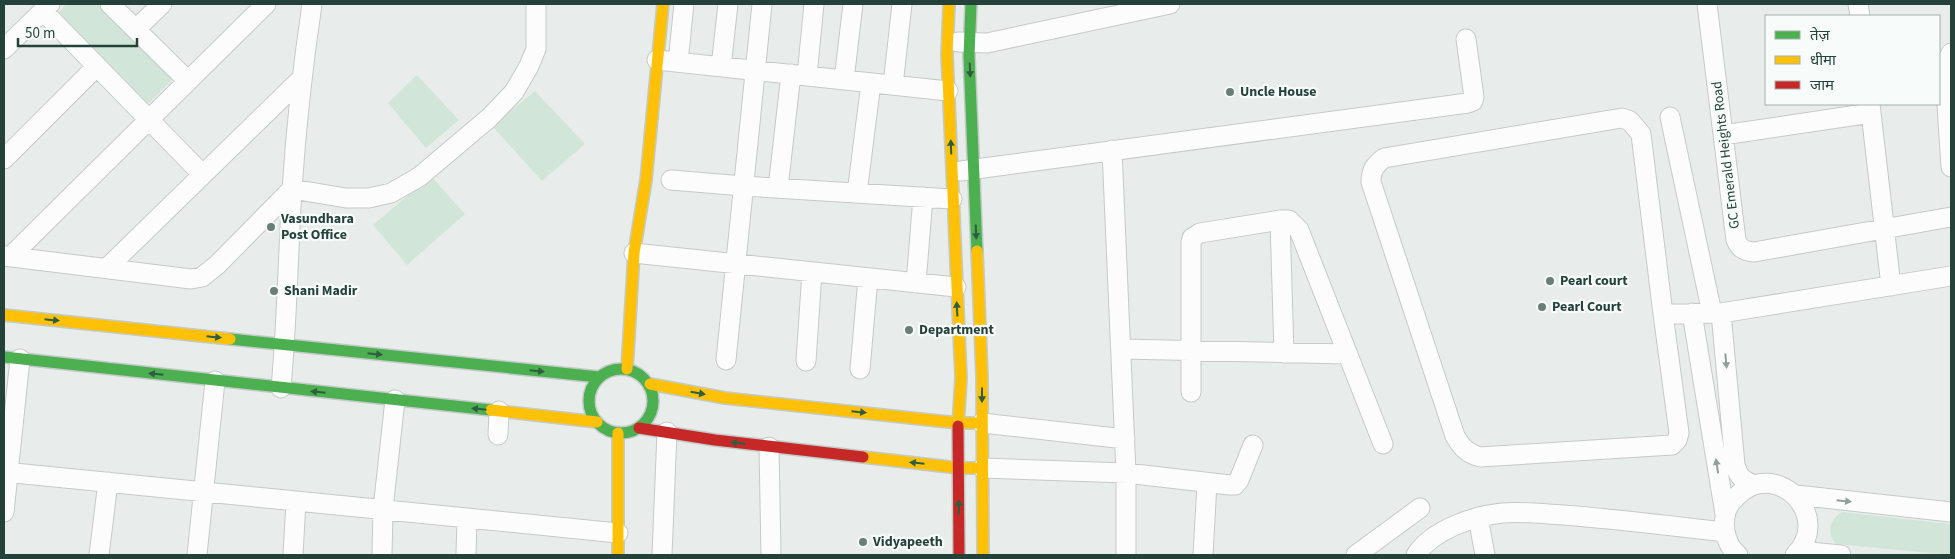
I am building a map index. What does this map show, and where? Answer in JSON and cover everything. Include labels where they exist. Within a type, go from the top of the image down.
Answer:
[{"type":"street","points":[[110,4],[188,81]]},
{"type":"street","points":[[136,29],[162,4]]},
{"type":"street","points":[[7,257],[266,4]]},
{"type":"street","points":[[282,388],[292,189],[302,79],[312,4]]},
{"type":"street","points":[[292,189],[346,198],[369,198],[390,193],[419,177],[489,118],[514,92],[522,80],[536,48],[536,4]]},
{"type":"street","points":[[627,369],[634,253],[646,180],[663,4]]},
{"type":"street","points":[[678,62],[684,4]]},
{"type":"street","points":[[721,67],[728,4]]},
{"type":"street","points":[[726,360],[762,4]]},
{"type":"street","points":[[778,188],[814,4]]},
{"type":"street","points":[[844,80],[853,4]]},
{"type":"street","points":[[893,85],[902,4]]},
{"type":"street","points":[[949,4],[947,42],[948,91],[961,378],[958,423],[959,555]]},
{"type":"street","points":[[970,4],[982,376],[983,555]]},
{"type":"street","points":[[947,42],[988,43],[1119,9],[1170,4]]},
{"type":"street","name":"GC Emerald Heights Road","points":[[1708,4],[1736,240],[1739,247],[1745,251],[1754,252],[1951,217]]},
{"type":"street","points":[[4,49],[46,7],[97,66],[202,174]]},
{"type":"street","points":[[952,172],[1468,103],[1473,101],[1474,97],[1466,39]]},
{"type":"street","points":[[1951,53],[1946,64],[1945,75],[1951,167]]},
{"type":"street","points":[[657,60],[948,91]]},
{"type":"street","points":[[4,158],[97,66]]},
{"type":"street","points":[[107,268],[302,79]]},
{"type":"street","points":[[857,193],[871,83]]},
{"type":"street","points":[[1723,135],[1870,108],[1891,286]]},
{"type":"street","points":[[1670,117],[1716,313],[1737,474],[1743,480],[1755,485]]},
{"type":"street","points":[[1622,118],[1630,121],[1641,134],[1663,314],[1679,433],[1677,440],[1672,445],[1480,457],[1471,454],[1462,448],[1455,436],[1371,182],[1371,173],[1375,164],[1384,158],[1622,118]]},
{"type":"street","points":[[1112,150],[1125,439],[1126,555]]},
{"type":"street","points":[[671,180],[952,199]]},
{"type":"street","points":[[7,257],[191,279],[202,277],[292,189]]},
{"type":"street","points":[[916,283],[923,197]]},
{"type":"street","points":[[1280,220],[1284,353]]},
{"type":"street","points":[[1191,392],[1192,238],[1200,233],[1289,220],[1299,230],[1383,444]]},
{"type":"street","points":[[634,253],[956,287]]},
{"type":"street","points":[[806,361],[812,272]]},
{"type":"street","points":[[1663,314],[1716,313],[1951,276]]},
{"type":"street","points":[[860,369],[868,278]]},
{"type":"street","points":[[1692,313],[1729,540]]},
{"type":"street","points":[[4,315],[599,377]]},
{"type":"street","points":[[1121,349],[1348,354]]},
{"type":"street","points":[[4,512],[12,358],[597,422]]},
{"type":"street","points":[[650,384],[654,403],[647,421],[639,428],[627,433],[614,432],[602,427],[593,417],[589,404],[590,390],[599,377],[611,370],[627,369],[641,376],[650,384],[725,398],[1125,439]]},
{"type":"street","points":[[197,555],[216,380]]},
{"type":"street","points":[[382,555],[383,510],[395,400]]},
{"type":"street","points":[[498,435],[499,411]]},
{"type":"street","points":[[639,428],[770,447],[959,468],[1126,473],[1207,483],[1235,484],[1239,480],[1253,445]]},
{"type":"street","points":[[618,432],[618,555]]},
{"type":"street","points":[[662,555],[667,432]]},
{"type":"street","points":[[770,447],[771,555]]},
{"type":"street","points":[[6,472],[618,533]]},
{"type":"street","points":[[100,555],[108,482]]},
{"type":"street","points":[[1203,555],[1207,483]]},
{"type":"street","points":[[1729,540],[1730,502],[1744,489],[1767,483],[1786,488],[1796,495],[1802,504],[1807,516],[1808,526],[1804,544],[1797,553]]},
{"type":"street","points":[[1796,495],[1951,512]]},
{"type":"street","points":[[293,555],[296,501]]},
{"type":"street","points":[[1356,555],[1420,508]]},
{"type":"street","points":[[1416,555],[1429,542],[1448,528],[1478,517],[1503,512],[1616,519],[1729,540]]},
{"type":"street","points":[[1478,517],[1486,555]]},
{"type":"street","points":[[466,555],[467,518]]},
{"type":"street","points":[[1797,553],[1841,555]]},
{"type":"green space","points":[[66,4],[100,4],[175,77],[145,107],[53,19]]},
{"type":"green space","points":[[417,75],[459,120],[426,148],[388,103]]},
{"type":"green space","points":[[535,91],[585,144],[542,181],[492,126]]},
{"type":"green space","points":[[431,176],[465,214],[407,265],[373,225]]},
{"type":"green space","points":[[1842,512],[1951,524],[1951,555],[1836,544],[1831,535],[1830,527],[1834,519]]},
{"type":"traffic: fast","points":[[971,4],[969,56],[977,251]]},
{"type":"traffic: fast","points":[[230,339],[599,377]]},
{"type":"traffic: fast","points":[[4,357],[491,410]]},
{"type":"traffic: fast","points":[[621,369],[633,371],[644,378],[651,389],[653,401],[651,413],[644,424],[633,431],[621,433],[609,431],[598,424],[591,413],[589,401],[591,389],[598,378],[609,371],[621,369]]},
{"type":"traffic: slow","points":[[627,369],[634,253],[646,180],[663,4]]},
{"type":"traffic: slow","points":[[949,4],[947,55],[961,378],[958,426]]},
{"type":"traffic: slow","points":[[977,251],[982,377],[983,555]]},
{"type":"traffic: slow","points":[[4,315],[230,339]]},
{"type":"traffic: slow","points":[[650,384],[725,398],[958,423],[976,423]]},
{"type":"traffic: slow","points":[[491,410],[597,422]]},
{"type":"traffic: slow","points":[[618,433],[618,555]]},
{"type":"traffic: slow","points":[[863,457],[959,468],[975,468]]},
{"type":"traffic: jam","points":[[958,426],[959,555]]},
{"type":"traffic: jam","points":[[639,428],[715,440],[863,457]]},
{"type":"place","name":"Uncle House","points":[[1230,92]]},
{"type":"place","name":"Vasundhara Post Office","points":[[271,227]]},
{"type":"place","name":"Pearl court","points":[[1550,281]]},
{"type":"place","name":"Shani Madir","points":[[274,291]]},
{"type":"place","name":"Pearl Court","points":[[1542,307]]},
{"type":"place","name":"Department","points":[[909,330]]},
{"type":"place","name":"Vidyapeeth","points":[[863,542]]}]
